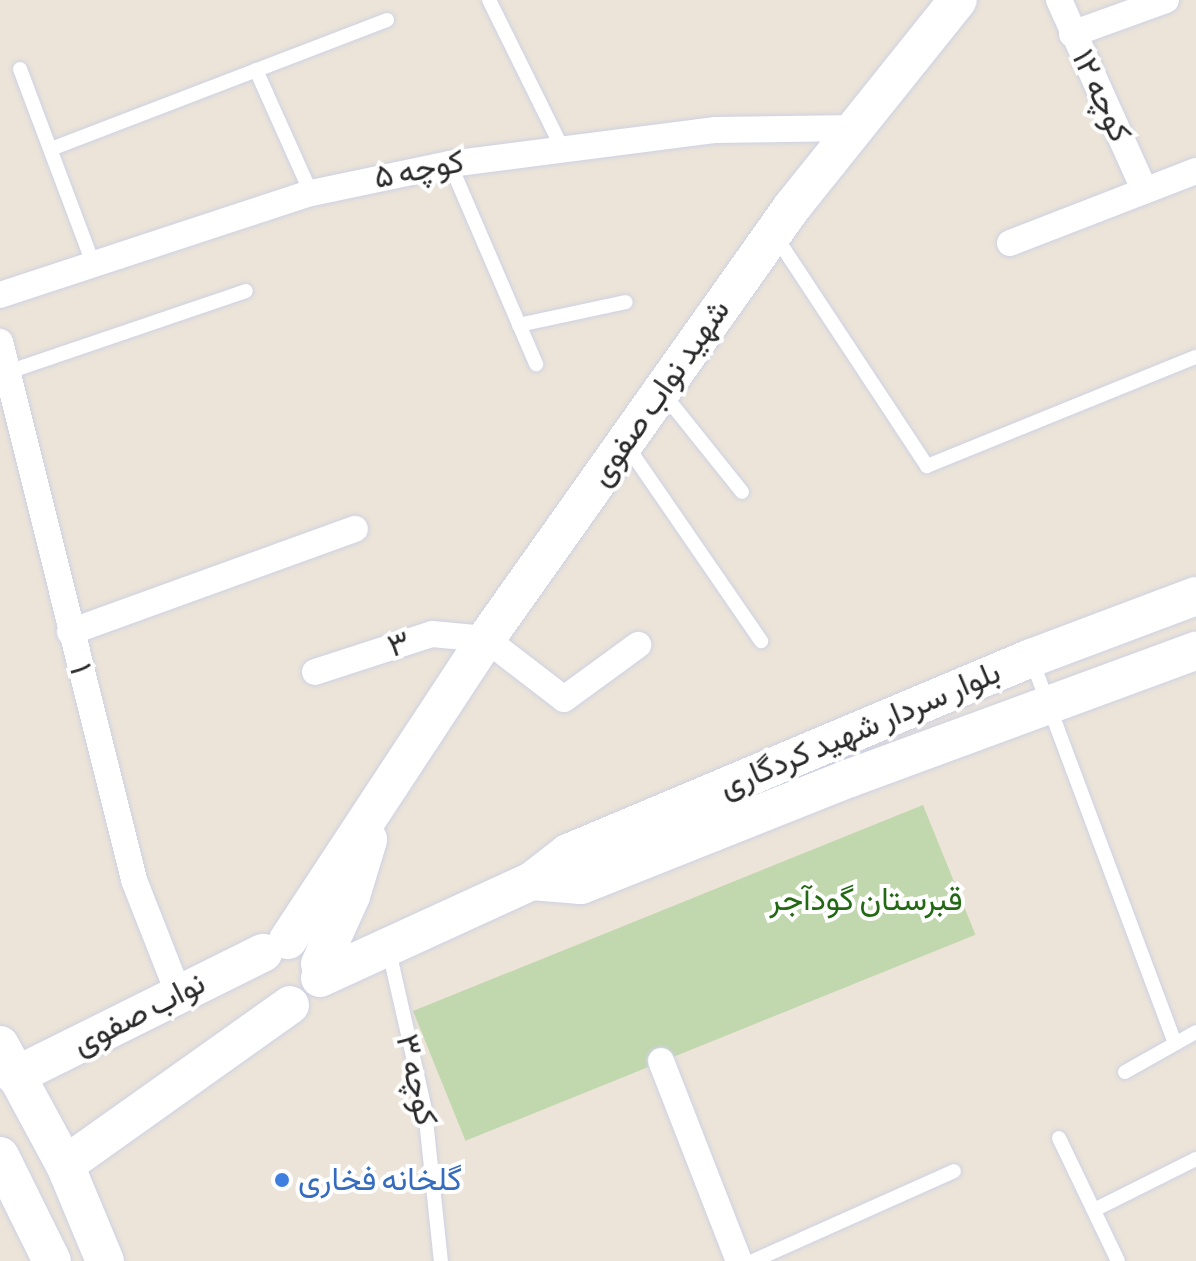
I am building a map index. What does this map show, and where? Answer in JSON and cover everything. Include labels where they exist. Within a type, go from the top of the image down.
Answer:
[{"type":"street","name":"شهید نواب صفوی","points":[[275,947],[381,800],[486,639],[774,233],[958,0]]},
{"type":"street","name":"کوچه ۱۲","points":[[1059,0],[1145,191]]},
{"type":"street","points":[[1072,34],[1166,0]]},
{"type":"street","name":"کوچه ۵","points":[[0,295],[92,261],[311,193],[450,164],[716,130],[855,128]]},
{"type":"street","points":[[1010,243],[1196,171]]},
{"type":"street","name":"۱","points":[[0,342],[11,371],[70,632],[134,880],[178,992]]},
{"type":"street","points":[[70,632],[355,529]]},
{"type":"street","name":"بلوار سردار شهید کردگاری","points":[[320,971],[388,948],[532,881],[568,853],[1031,658],[1196,596]]},
{"type":"street","name":"۳","points":[[315,672],[432,634],[486,639]]},
{"type":"street","points":[[486,639],[564,699],[638,645]]},
{"type":"street","name":"بلوار سردار شهید کردگاری","points":[[532,881],[581,885],[1196,651]]},
{"type":"street","name":"شهید نواب صفوی","points":[[320,971],[351,896],[381,800]]},
{"type":"street","points":[[65,1165],[290,1005],[315,992],[320,971],[313,951],[275,947],[257,966],[264,993],[290,1005]]},
{"type":"street","name":"نواب صفوی","points":[[8,1060],[178,992],[275,947]]},
{"type":"street","points":[[8,1060],[65,1165],[105,1261]]},
{"type":"street","points":[[661,1061],[739,1261]]},
{"type":"street","points":[[4,1173],[52,1261]]},
{"type":"lane","points":[[489,0],[562,148]]},
{"type":"lane","points":[[51,149],[387,20]]},
{"type":"lane","points":[[20,69],[92,261]]},
{"type":"lane","points":[[256,70],[311,193]]},
{"type":"lane","points":[[450,164],[536,364]]},
{"type":"lane","points":[[774,233],[927,466],[1196,357]]},
{"type":"lane","points":[[11,371],[246,291]]},
{"type":"lane","points":[[519,325],[626,302]]},
{"type":"lane","points":[[661,392],[742,492]]},
{"type":"lane","points":[[625,443],[761,641]]},
{"type":"lane","points":[[1031,658],[1051,704],[1175,1043]]},
{"type":"lane","name":"کوچه ۳","points":[[388,948],[425,1110],[441,1261]]},
{"type":"lane","points":[[1125,1072],[1196,1032]]},
{"type":"lane","points":[[1059,1138],[1118,1261]]},
{"type":"lane","points":[[1094,1210],[1196,1159]]},
{"type":"lane","points":[[753,1261],[954,1171]]},
{"type":"green space","name":"قبرستان گودآجر","points":[[923,805],[975,935],[465,1141],[413,1011]]},
{"type":"place","name":"گلخانه فخاری","points":[[282,1180]]}]
